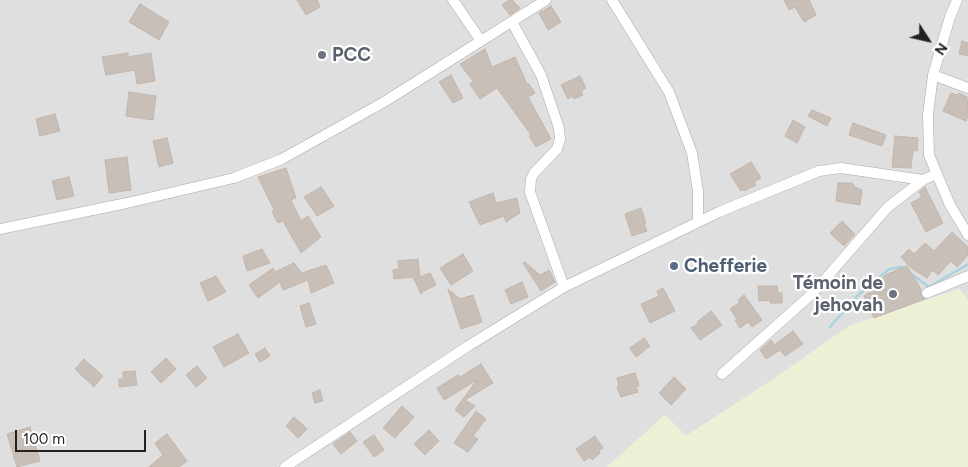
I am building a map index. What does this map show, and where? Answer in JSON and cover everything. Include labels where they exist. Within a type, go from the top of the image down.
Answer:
[{"type":"street","points":[[453,0],[481,41]]},
{"type":"street","points":[[0,229],[127,203],[234,178],[282,159],[384,102],[546,0]]},
{"type":"street","points":[[612,0],[669,92],[692,154],[698,191],[698,221]]},
{"type":"street","points":[[956,0],[933,75],[928,125],[929,155],[950,205],[968,235]]},
{"type":"street","points":[[512,22],[541,75],[559,128],[560,139],[556,149],[534,172],[531,179],[530,192],[564,287]]},
{"type":"street","points":[[933,75],[968,88]]},
{"type":"street","points":[[285,467],[468,346],[564,287],[698,221],[819,171],[841,168],[923,180]]},
{"type":"street","points":[[722,374],[813,294],[888,207],[923,180],[936,174]]},
{"type":"street","points":[[927,293],[968,276]]},
{"type":"shaded area","points":[[0,0],[968,0],[968,300],[959,289],[849,326],[778,376],[686,436],[665,415],[607,467],[0,467]]},
{"type":"green space","points":[[959,289],[968,300],[968,467],[607,467],[665,415],[686,436],[778,376],[849,326]]},
{"type":"building","points":[[297,0],[317,0],[320,7],[306,15]]},
{"type":"building","points":[[512,0],[520,8],[510,15],[502,5]]},
{"type":"building","points":[[784,0],[809,0],[816,15],[804,22],[795,7],[789,10]]},
{"type":"building","points":[[140,4],[169,22],[159,40],[129,22]]},
{"type":"building","points":[[551,6],[561,22],[548,30],[539,13]]},
{"type":"building","points":[[962,41],[968,43],[968,56],[959,54]]},
{"type":"building","points":[[485,49],[492,67],[515,57],[527,84],[535,93],[528,97],[551,139],[536,147],[529,136],[531,135],[497,88],[480,99],[470,84],[473,81],[460,64]]},
{"type":"building","points":[[128,53],[128,57],[151,53],[155,81],[137,84],[135,70],[106,75],[102,57]]},
{"type":"building","points":[[451,75],[463,98],[453,103],[439,82]]},
{"type":"building","points":[[580,76],[586,88],[581,91],[583,95],[574,99],[572,96],[568,99],[561,85]]},
{"type":"building","points":[[129,92],[156,96],[153,120],[126,116]]},
{"type":"building","points":[[951,93],[957,95],[959,93],[967,97],[968,116],[966,121],[943,111]]},
{"type":"building","points":[[812,110],[831,118],[827,126],[808,116]]},
{"type":"building","points":[[55,114],[60,131],[40,136],[36,119]]},
{"type":"building","points":[[793,120],[805,127],[797,143],[785,136]]},
{"type":"building","points":[[853,123],[886,135],[882,146],[849,135]]},
{"type":"building","points":[[895,136],[918,138],[917,151],[913,150],[911,168],[892,167]]},
{"type":"building","points":[[167,138],[173,163],[159,167],[153,141]]},
{"type":"building","points":[[127,157],[131,190],[109,193],[105,160]]},
{"type":"building","points":[[751,162],[761,178],[754,182],[756,185],[741,191],[730,174]]},
{"type":"building","points":[[286,168],[296,198],[291,200],[301,221],[308,216],[321,237],[301,253],[283,221],[278,223],[272,212],[274,210],[258,177]]},
{"type":"building","points":[[69,177],[74,196],[57,200],[52,181]]},
{"type":"building","points":[[838,183],[852,183],[855,187],[862,190],[860,205],[836,201]]},
{"type":"building","points":[[321,187],[334,206],[317,216],[304,197]]},
{"type":"building","points":[[925,187],[943,223],[926,232],[911,203],[922,197],[919,192]]},
{"type":"building","points":[[493,193],[496,203],[517,198],[520,213],[506,222],[504,216],[480,225],[469,202]]},
{"type":"building","points":[[641,208],[647,231],[632,236],[625,214]]},
{"type":"building","points":[[842,221],[855,234],[844,246],[830,233]]},
{"type":"building","points":[[952,232],[968,247],[968,255],[957,267],[951,261],[938,275],[932,270],[927,278],[910,267],[901,257],[909,249],[914,254],[925,243],[934,251]]},
{"type":"building","points":[[262,249],[270,263],[247,271],[243,256]]},
{"type":"building","points":[[463,254],[473,271],[451,285],[440,268]]},
{"type":"building","points":[[418,259],[420,277],[430,273],[436,285],[421,294],[413,277],[394,279],[393,270],[399,269],[398,261]]},
{"type":"building","points":[[525,262],[540,275],[549,270],[555,282],[541,291],[523,263]]},
{"type":"building","points":[[294,263],[302,273],[326,265],[334,283],[311,293],[308,280],[283,290],[280,282],[258,298],[249,285],[273,268],[275,272]]},
{"type":"building","points":[[907,266],[921,289],[921,295],[925,299],[874,318],[864,296],[875,288],[885,275]]},
{"type":"building","points":[[216,276],[226,292],[208,301],[200,283]]},
{"type":"building","points":[[522,282],[528,297],[511,304],[505,290]]},
{"type":"building","points":[[758,286],[777,286],[778,293],[782,293],[782,303],[770,303],[770,300],[759,301]]},
{"type":"building","points":[[663,288],[675,311],[650,323],[641,304],[659,296],[657,291]]},
{"type":"building","points":[[448,289],[460,299],[473,295],[482,322],[461,329]]},
{"type":"building","points":[[744,295],[762,320],[752,327],[748,322],[740,328],[735,320],[737,319],[730,309],[740,302],[738,300]]},
{"type":"building","points":[[309,303],[316,324],[306,327],[300,306]]},
{"type":"building","points":[[711,311],[722,325],[700,340],[691,328]]},
{"type":"building","points":[[793,331],[803,344],[785,356],[780,350],[766,359],[760,350],[771,340],[774,345]]},
{"type":"building","points":[[238,334],[249,353],[224,367],[213,347]]},
{"type":"building","points":[[644,338],[650,346],[636,357],[630,348]]},
{"type":"building","points":[[265,348],[270,356],[260,362],[255,354]]},
{"type":"building","points":[[166,358],[176,369],[161,383],[151,372]]},
{"type":"building","points":[[84,359],[103,376],[94,387],[75,369]]},
{"type":"building","points":[[481,364],[493,383],[465,400],[475,406],[464,417],[455,410],[477,380],[444,400],[437,388]]},
{"type":"building","points":[[197,366],[207,378],[196,387],[186,375]]},
{"type":"building","points":[[135,371],[137,385],[119,387],[119,379],[123,379],[123,372]]},
{"type":"building","points":[[635,373],[639,386],[636,387],[638,392],[621,397],[617,387],[619,386],[617,378]]},
{"type":"building","points":[[674,377],[686,389],[671,405],[659,393]]},
{"type":"building","points":[[320,390],[323,401],[315,403],[312,393]]},
{"type":"building","points":[[402,406],[414,417],[395,438],[383,428]]},
{"type":"building","points":[[476,411],[486,419],[473,436],[478,439],[468,452],[454,443]]},
{"type":"building","points":[[294,417],[307,429],[298,438],[286,426]]},
{"type":"building","points":[[30,427],[40,461],[17,467],[7,434]]},
{"type":"building","points":[[429,430],[439,441],[425,455],[414,444]]},
{"type":"building","points":[[350,432],[357,441],[341,454],[333,444]]},
{"type":"building","points":[[167,434],[187,461],[179,467],[149,467],[163,455],[155,443]]},
{"type":"building","points":[[374,435],[384,450],[374,457],[363,442]]},
{"type":"building","points":[[595,436],[603,448],[592,460],[590,457],[584,461],[576,449]]},
{"type":"waterway","points":[[910,273],[929,287],[968,264]]},
{"type":"waterway","points":[[830,327],[857,296],[889,269],[902,267],[904,269]]},
{"type":"place","name":"PCC","points":[[322,55]]},
{"type":"place","name":"Chefferie","points":[[674,266]]},
{"type":"place","name":"Témoin de jehovah","points":[[893,294]]}]
